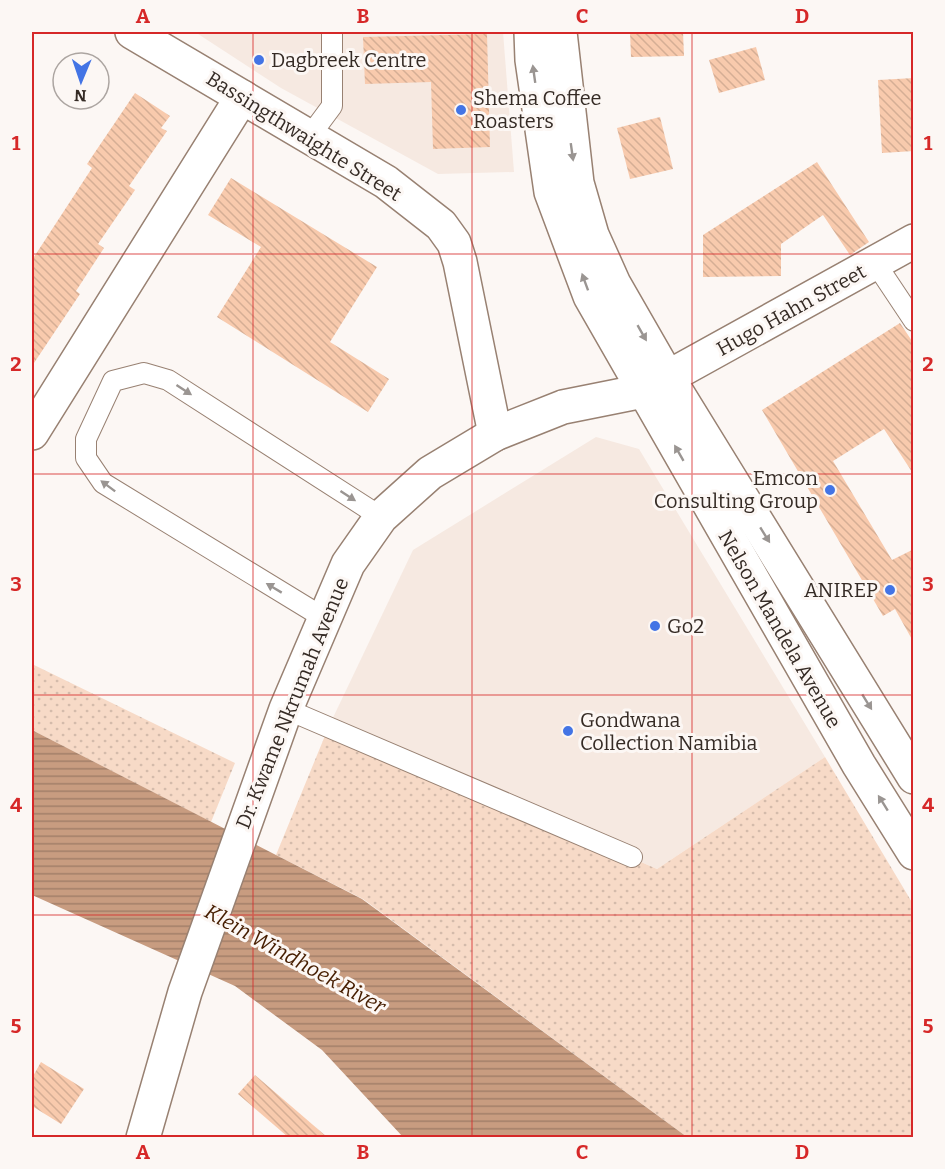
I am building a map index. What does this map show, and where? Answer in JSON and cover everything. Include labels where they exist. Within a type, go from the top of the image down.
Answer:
[{"type":"street","name":"Bassingthwaighte Street","points":[[132,32],[386,182],[441,225],[454,243],[495,434]]},
{"type":"street","name":"Nelson Mandela Avenue","points":[[531,32],[532,60],[552,192],[590,296],[656,385],[914,777]]},
{"type":"street","name":"Nelson Mandela Avenue","points":[[560,32],[576,183],[589,224],[656,385],[859,765],[914,853]]},
{"type":"street","points":[[32,433],[242,97]]},
{"type":"street","name":"Hugo Hahn Street","points":[[656,385],[914,241]]},
{"type":"street","name":"Dr. Kwame Nkrumah Avenue","points":[[143,1137],[185,992],[260,778],[286,708],[348,564],[381,517],[430,473],[495,434],[563,407],[656,385]]},
{"type":"lane","points":[[309,137],[332,106],[332,32]]},
{"type":"lane","points":[[876,264],[914,321]]},
{"type":"lane","points":[[324,618],[103,483],[86,458],[86,439],[113,381],[144,372],[168,380],[381,517]]},
{"type":"lane","points":[[286,708],[632,857]]},
{"type":"shaded area","points":[[195,32],[503,32],[514,172],[438,174],[281,88]]},
{"type":"shaded area","points":[[596,437],[639,449],[825,757],[657,869],[329,726],[413,550]]},
{"type":"shaded area","points":[[32,664],[235,763],[211,822],[32,730]]},
{"type":"shaded area","points":[[329,726],[657,869],[825,757],[913,904],[913,1137],[687,1137],[363,899],[276,855]]},
{"type":"water","name":"Klein Windhoek River","points":[[32,730],[362,899],[687,1137],[403,1137],[322,1050],[235,986],[32,895]]},
{"type":"building","points":[[630,32],[683,32],[684,56],[631,57]]},
{"type":"building","points":[[487,34],[490,147],[433,149],[431,82],[365,84],[363,37]]},
{"type":"building","points":[[756,47],[765,80],[719,93],[709,60]]},
{"type":"building","points":[[914,78],[914,151],[882,153],[878,80]]},
{"type":"building","points":[[135,93],[170,116],[161,128],[167,131],[129,186],[135,190],[98,244],[104,248],[76,291],[80,294],[32,366],[32,260],[92,168],[87,164]]},
{"type":"building","points":[[660,117],[673,169],[630,179],[617,128]]},
{"type":"building","points":[[817,162],[869,242],[850,255],[823,215],[781,244],[781,276],[703,277],[703,235]]},
{"type":"building","points":[[231,178],[377,267],[330,342],[389,379],[368,412],[217,317],[261,247],[208,215]]},
{"type":"building","points":[[900,323],[914,344],[914,475],[884,429],[833,461],[892,560],[914,549],[914,643],[895,609],[883,616],[762,410]]},
{"type":"building","points":[[41,1062],[84,1089],[61,1124],[32,1106],[32,1078]]},
{"type":"building","points":[[255,1075],[327,1137],[288,1137],[238,1094]]},
{"type":"place","name":"Dagbreek Centre","points":[[259,60]]},
{"type":"place","name":"Shema Coffee Roasters","points":[[461,110]]},
{"type":"place","name":"Emcon Consulting Group","points":[[830,490]]},
{"type":"place","name":"ANIREP","points":[[890,590]]},
{"type":"place","name":"Go2","points":[[655,626]]},
{"type":"place","name":"Gondwana Collection Namibia","points":[[568,731]]}]
